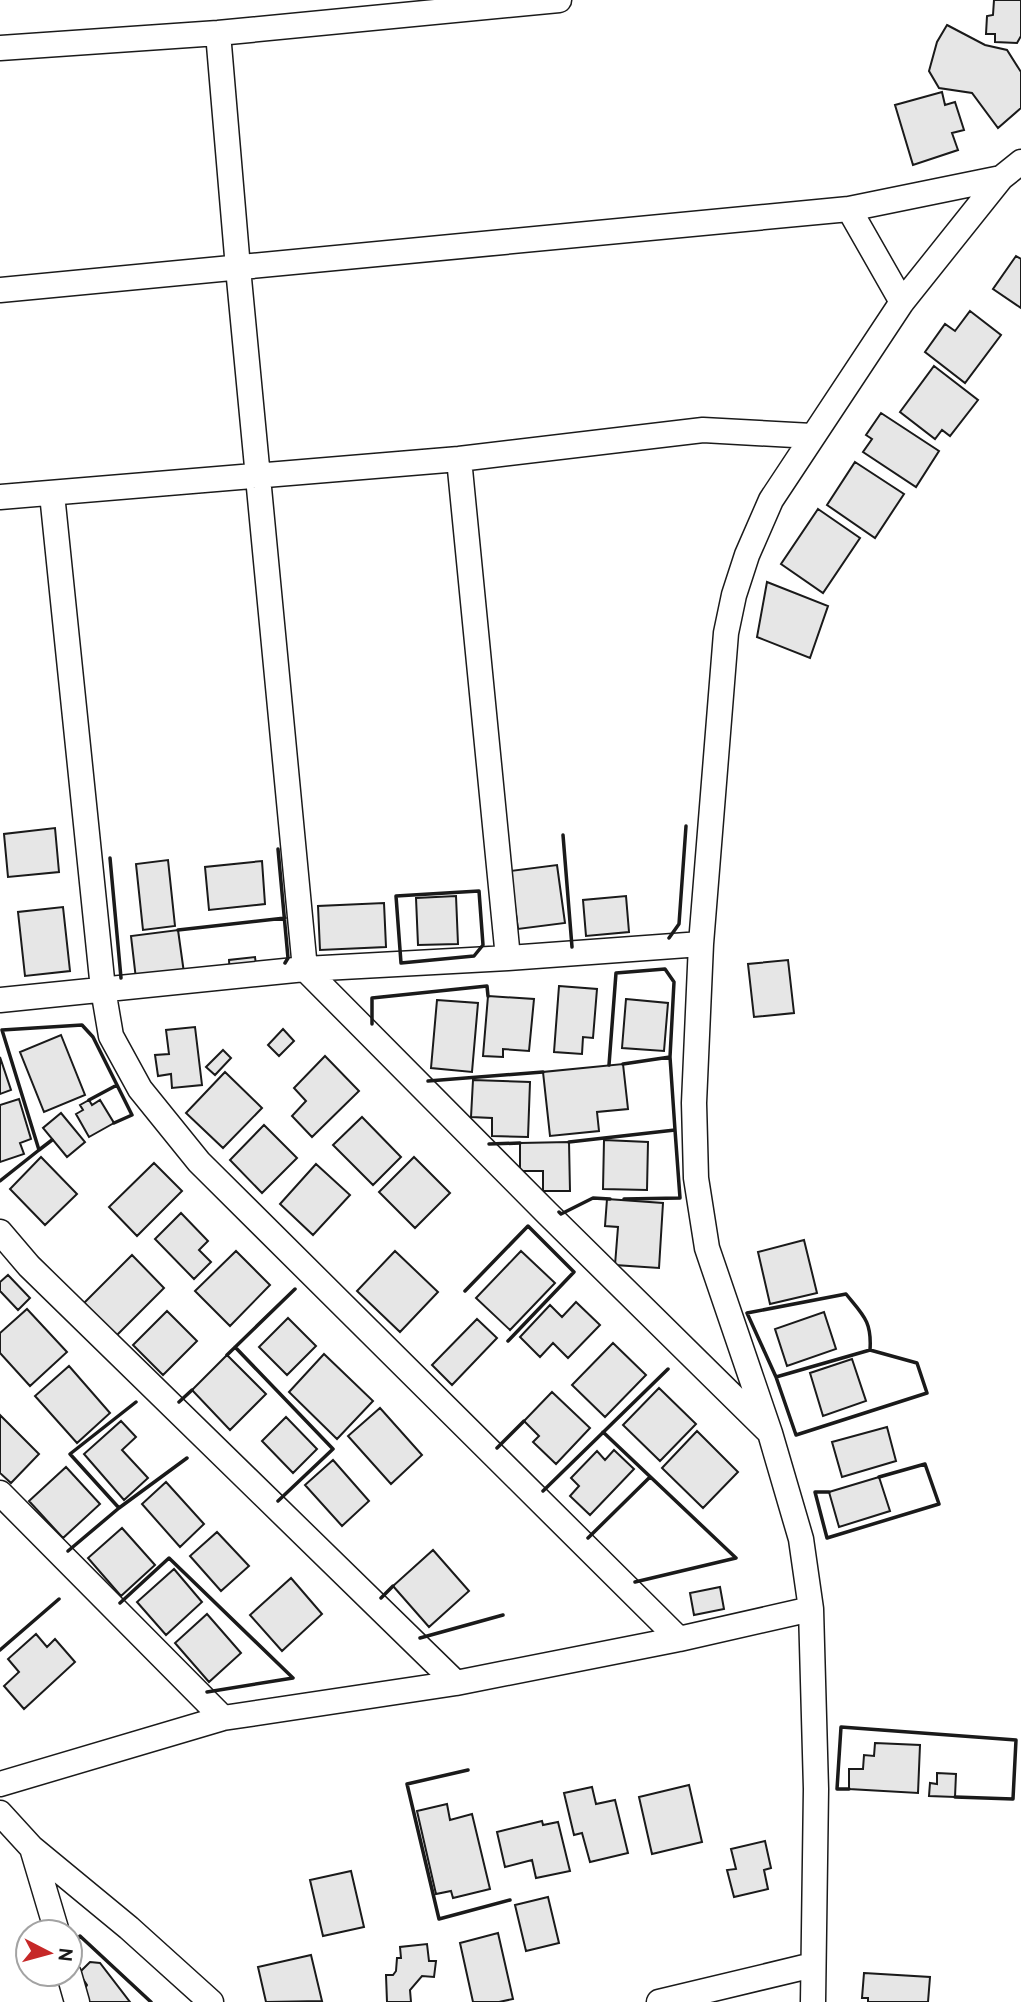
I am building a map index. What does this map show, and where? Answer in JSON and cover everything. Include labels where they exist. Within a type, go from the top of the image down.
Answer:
[{"type":"street","points":[[0,48],[218,33],[559,0]]},
{"type":"street","points":[[218,33],[304,968],[770,1433]]},
{"type":"street","points":[[813,2002],[816,1789],[811,1609],[801,1539],[770,1433],[707,1248],[696,1178],[694,1103],[701,944],[726,633],[734,595],[747,555],[771,500],[902,302],[1002,178],[1021,162]]},
{"type":"street","points":[[0,290],[849,209],[1002,178]]},
{"type":"street","points":[[849,209],[902,302]]},
{"type":"street","points":[[0,497],[459,460],[703,430],[813,436]]},
{"type":"street","points":[[459,460],[509,958]]},
{"type":"street","points":[[52,494],[103,989],[111,1036],[140,1088],[199,1162],[679,1639]]},
{"type":"street","points":[[0,1000],[304,968],[509,958],[701,944]]},
{"type":"street","points":[[0,1232],[29,1266],[456,1683]]},
{"type":"street","points":[[0,1493],[223,1718]]},
{"type":"street","points":[[0,1784],[223,1718],[456,1683],[679,1639],[811,1609]]},
{"type":"street","points":[[0,1813],[32,1847],[211,2002]]},
{"type":"street","points":[[32,1847],[53,1918]]},
{"type":"street","points":[[659,2002],[813,1965]]},
{"type":"building","points":[[994,0],[1021,0],[1021,36],[1017,43],[995,42],[995,34],[986,34],[987,16],[993,15]]},
{"type":"building","points":[[947,25],[985,45],[1007,50],[1021,72],[1021,108],[998,128],[972,93],[939,88],[929,71],[937,42]]},
{"type":"building","points":[[942,92],[945,105],[955,102],[964,130],[952,133],[958,150],[913,165],[895,105]]},
{"type":"building","points":[[1016,256],[1021,259],[1021,308],[993,289]]},
{"type":"building","points":[[970,311],[1001,335],[965,383],[925,352],[945,324],[955,331]]},
{"type":"building","points":[[934,366],[978,400],[950,436],[942,430],[935,439],[900,412]]},
{"type":"building","points":[[881,413],[939,451],[916,487],[863,452],[872,439],[866,435]]},
{"type":"building","points":[[855,462],[904,494],[875,538],[827,505]]},
{"type":"building","points":[[818,509],[860,538],[823,593],[781,564]]},
{"type":"building","points":[[767,582],[828,606],[810,658],[757,637]]},
{"type":"building","points":[[55,828],[59,872],[8,877],[4,834]]},
{"type":"building","points":[[168,860],[175,926],[143,930],[136,864]]},
{"type":"building","points":[[262,861],[265,904],[209,910],[205,867]]},
{"type":"building","points":[[557,865],[565,923],[518,929],[510,871]]},
{"type":"building","points":[[456,896],[458,944],[418,945],[416,898]]},
{"type":"building","points":[[626,896],[629,932],[586,936],[583,900]]},
{"type":"building","points":[[384,903],[386,947],[320,950],[318,906]]},
{"type":"building","points":[[63,907],[70,971],[25,976],[18,912]]},
{"type":"building","points":[[178,930],[184,973],[136,979],[131,936]]},
{"type":"building","points":[[255,957],[257,973],[230,976],[229,960]]},
{"type":"building","points":[[788,960],[794,1013],[754,1017],[748,964]]},
{"type":"building","points":[[559,986],[597,989],[593,1038],[583,1037],[582,1054],[554,1052]]},
{"type":"building","points":[[488,996],[534,999],[529,1051],[503,1049],[503,1057],[483,1056]]},
{"type":"building","points":[[626,999],[668,1003],[664,1051],[622,1048]]},
{"type":"building","points":[[437,1000],[478,1003],[472,1072],[431,1068]]},
{"type":"building","points":[[195,1027],[202,1085],[172,1088],[171,1074],[158,1076],[155,1055],[169,1054],[166,1030]]},
{"type":"building","points":[[283,1029],[294,1041],[279,1056],[268,1045]]},
{"type":"building","points":[[61,1035],[85,1095],[44,1112],[20,1052]]},
{"type":"building","points":[[223,1050],[231,1058],[215,1075],[206,1067]]},
{"type":"building","points":[[325,1056],[359,1091],[312,1137],[292,1116],[306,1101],[294,1088]]},
{"type":"building","points":[[0,1057],[11,1090],[0,1094]]},
{"type":"building","points":[[623,1064],[628,1109],[597,1112],[599,1131],[550,1136],[543,1072]]},
{"type":"building","points":[[225,1072],[262,1108],[223,1148],[186,1113]]},
{"type":"building","points":[[473,1080],[530,1082],[528,1137],[492,1136],[492,1118],[471,1117]]},
{"type":"building","points":[[19,1099],[31,1139],[20,1143],[24,1154],[0,1162],[0,1105]]},
{"type":"building","points":[[89,1100],[92,1105],[100,1100],[114,1123],[89,1137],[76,1114],[83,1110],[80,1105]]},
{"type":"building","points":[[61,1113],[85,1142],[67,1157],[43,1128]]},
{"type":"building","points":[[362,1117],[401,1157],[373,1185],[333,1145]]},
{"type":"building","points":[[264,1125],[297,1158],[262,1193],[230,1160]]},
{"type":"building","points":[[604,1140],[648,1142],[647,1190],[603,1189]]},
{"type":"building","points":[[569,1142],[570,1191],[543,1191],[543,1171],[520,1171],[520,1143]]},
{"type":"building","points":[[41,1157],[77,1194],[45,1225],[10,1189]]},
{"type":"building","points":[[414,1157],[450,1193],[415,1228],[379,1192]]},
{"type":"building","points":[[154,1163],[182,1191],[137,1236],[109,1207]]},
{"type":"building","points":[[316,1164],[350,1195],[313,1235],[280,1204]]},
{"type":"building","points":[[607,1199],[663,1203],[659,1268],[615,1265],[618,1227],[605,1226]]},
{"type":"building","points":[[181,1213],[208,1241],[199,1250],[211,1262],[194,1279],[155,1239]]},
{"type":"building","points":[[804,1240],[817,1293],[770,1304],[758,1252]]},
{"type":"building","points":[[236,1251],[270,1285],[230,1326],[195,1291]]},
{"type":"building","points":[[395,1251],[438,1292],[400,1332],[357,1291]]},
{"type":"building","points":[[521,1251],[555,1283],[510,1330],[476,1298]]},
{"type":"building","points":[[132,1255],[164,1288],[114,1338],[82,1305]]},
{"type":"building","points":[[8,1275],[30,1298],[18,1310],[0,1291],[0,1282]]},
{"type":"building","points":[[576,1302],[600,1325],[568,1358],[553,1343],[540,1357],[520,1337],[550,1305],[562,1317]]},
{"type":"building","points":[[27,1309],[67,1352],[30,1386],[0,1353],[0,1333]]},
{"type":"building","points":[[167,1311],[197,1341],[163,1375],[133,1345]]},
{"type":"building","points":[[824,1312],[836,1349],[787,1366],[775,1329]]},
{"type":"building","points":[[288,1318],[316,1346],[287,1375],[259,1347]]},
{"type":"building","points":[[477,1319],[497,1338],[452,1385],[432,1365]]},
{"type":"building","points":[[613,1343],[646,1375],[605,1417],[572,1385]]},
{"type":"building","points":[[324,1354],[373,1401],[337,1439],[289,1392]]},
{"type":"building","points":[[227,1355],[266,1394],[230,1430],[192,1390]]},
{"type":"building","points":[[852,1359],[866,1401],[823,1416],[810,1373]]},
{"type":"building","points":[[69,1366],[110,1413],[77,1443],[35,1396]]},
{"type":"building","points":[[659,1388],[696,1424],[660,1461],[623,1425]]},
{"type":"building","points":[[552,1392],[590,1428],[556,1464],[533,1442],[539,1436],[524,1421]]},
{"type":"building","points":[[380,1408],[422,1455],[391,1484],[348,1436]]},
{"type":"building","points":[[0,1415],[39,1454],[11,1483],[0,1473]]},
{"type":"building","points":[[286,1417],[317,1449],[293,1473],[262,1441]]},
{"type":"building","points":[[121,1421],[136,1437],[122,1450],[148,1478],[124,1500],[84,1454]]},
{"type":"building","points":[[887,1427],[896,1461],[842,1477],[832,1442]]},
{"type":"building","points":[[697,1431],[738,1472],[703,1508],[662,1468]]},
{"type":"building","points":[[614,1450],[634,1469],[590,1515],[570,1496],[579,1486],[571,1478],[597,1451],[605,1460]]},
{"type":"building","points":[[333,1460],[369,1501],[342,1526],[305,1485]]},
{"type":"building","points":[[66,1467],[100,1504],[63,1538],[29,1501]]},
{"type":"building","points":[[879,1477],[890,1511],[839,1527],[829,1492]]},
{"type":"building","points":[[166,1482],[204,1524],[180,1547],[142,1504]]},
{"type":"building","points":[[122,1528],[155,1565],[121,1596],[88,1558]]},
{"type":"building","points":[[217,1532],[249,1566],[221,1591],[190,1556]]},
{"type":"building","points":[[433,1550],[469,1591],[429,1627],[393,1586]]},
{"type":"building","points":[[174,1569],[202,1602],[166,1635],[137,1602]]},
{"type":"building","points":[[291,1578],[322,1614],[282,1651],[250,1615]]},
{"type":"building","points":[[720,1587],[724,1609],[694,1615],[690,1593]]},
{"type":"building","points":[[207,1614],[241,1653],[209,1682],[175,1643]]},
{"type":"building","points":[[36,1634],[47,1647],[55,1639],[75,1662],[24,1709],[4,1686],[19,1672],[8,1659]]},
{"type":"building","points":[[875,1743],[920,1745],[918,1793],[849,1789],[849,1769],[863,1769],[864,1755],[874,1756]]},
{"type":"building","points":[[937,1773],[956,1774],[955,1797],[929,1796],[930,1783],[937,1784]]},
{"type":"building","points":[[689,1785],[702,1842],[652,1854],[639,1797]]},
{"type":"building","points":[[592,1787],[596,1804],[615,1800],[628,1853],[590,1862],[582,1833],[574,1835],[564,1793]]},
{"type":"building","points":[[447,1804],[450,1820],[472,1814],[490,1889],[453,1898],[451,1891],[436,1894],[417,1811]]},
{"type":"building","points":[[542,1821],[543,1825],[558,1822],[570,1871],[536,1878],[532,1860],[505,1867],[497,1832]]},
{"type":"building","points":[[765,1841],[771,1868],[764,1870],[768,1889],[734,1897],[727,1870],[736,1869],[731,1849]]},
{"type":"building","points":[[351,1871],[364,1927],[323,1936],[310,1880]]},
{"type":"building","points":[[548,1897],[559,1943],[526,1951],[515,1905]]},
{"type":"building","points":[[498,1933],[513,1999],[473,2002],[460,1943]]},
{"type":"building","points":[[427,1944],[429,1961],[436,1961],[434,1977],[422,1976],[410,1990],[411,2002],[387,2002],[386,1975],[393,1975],[396,1971],[397,1958],[401,1958],[400,1947]]},
{"type":"building","points":[[311,1955],[322,2001],[266,2002],[258,1967]]},
{"type":"building","points":[[90,1962],[100,1963],[130,2002],[82,2002],[80,1997],[87,1985],[84,1980],[84,1968]]},
{"type":"building","points":[[864,1973],[930,1977],[928,2002],[868,2002],[868,1998],[862,1998]]},
{"type":"wall","points":[[669,938],[679,924],[686,826]]},
{"type":"wall","points":[[563,835],[572,947]]},
{"type":"wall","points":[[278,849],[288,958],[285,963]]},
{"type":"wall","points":[[110,858],[121,978]]},
{"type":"wall","points":[[479,891],[483,945],[474,956],[401,963],[396,896],[479,891]]},
{"type":"wall","points":[[178,930],[285,918]]},
{"type":"wall","points":[[609,1065],[616,973],[665,969],[674,982],[670,1057]]},
{"type":"wall","points":[[372,1024],[372,998],[487,986],[488,996]]},
{"type":"wall","points":[[0,1181],[39,1150],[2,1030],[82,1025],[93,1037],[132,1115],[114,1123]]},
{"type":"wall","points":[[623,1064],[670,1057],[675,1130]]},
{"type":"wall","points":[[428,1081],[543,1072]]},
{"type":"wall","points":[[89,1100],[117,1085]]},
{"type":"wall","points":[[569,1142],[675,1130],[680,1198],[624,1199]]},
{"type":"wall","points":[[39,1150],[52,1140]]},
{"type":"wall","points":[[489,1144],[520,1143]]},
{"type":"wall","points":[[559,1212],[561,1214],[593,1198],[610,1199]]},
{"type":"wall","points":[[465,1291],[528,1226],[574,1272],[508,1341]]},
{"type":"wall","points":[[227,1355],[295,1289]]},
{"type":"wall","points":[[776,1377],[747,1313],[846,1294],[868,1325],[870,1350]]},
{"type":"wall","points":[[235,1347],[333,1449],[278,1501]]},
{"type":"wall","points":[[870,1350],[917,1363],[927,1393],[796,1435],[776,1377],[870,1350]]},
{"type":"wall","points":[[543,1491],[668,1369]]},
{"type":"wall","points":[[179,1402],[192,1390]]},
{"type":"wall","points":[[136,1402],[70,1454],[119,1508],[187,1458]]},
{"type":"wall","points":[[497,1448],[524,1421]]},
{"type":"wall","points":[[603,1432],[736,1558],[635,1582]]},
{"type":"wall","points":[[829,1492],[815,1492],[827,1538],[939,1504],[925,1464],[879,1477]]},
{"type":"wall","points":[[588,1538],[650,1477]]},
{"type":"wall","points":[[68,1551],[119,1508]]},
{"type":"wall","points":[[120,1603],[169,1558],[293,1678],[207,1692]]},
{"type":"wall","points":[[381,1598],[393,1586]]},
{"type":"wall","points":[[0,1650],[59,1599]]},
{"type":"wall","points":[[420,1638],[503,1615]]},
{"type":"wall","points":[[849,1789],[837,1789],[841,1727],[1016,1740],[1013,1799],[955,1797]]},
{"type":"wall","points":[[468,1770],[407,1784],[439,1919],[510,1900]]},
{"type":"wall","points":[[84,1940],[151,2002]]}]
